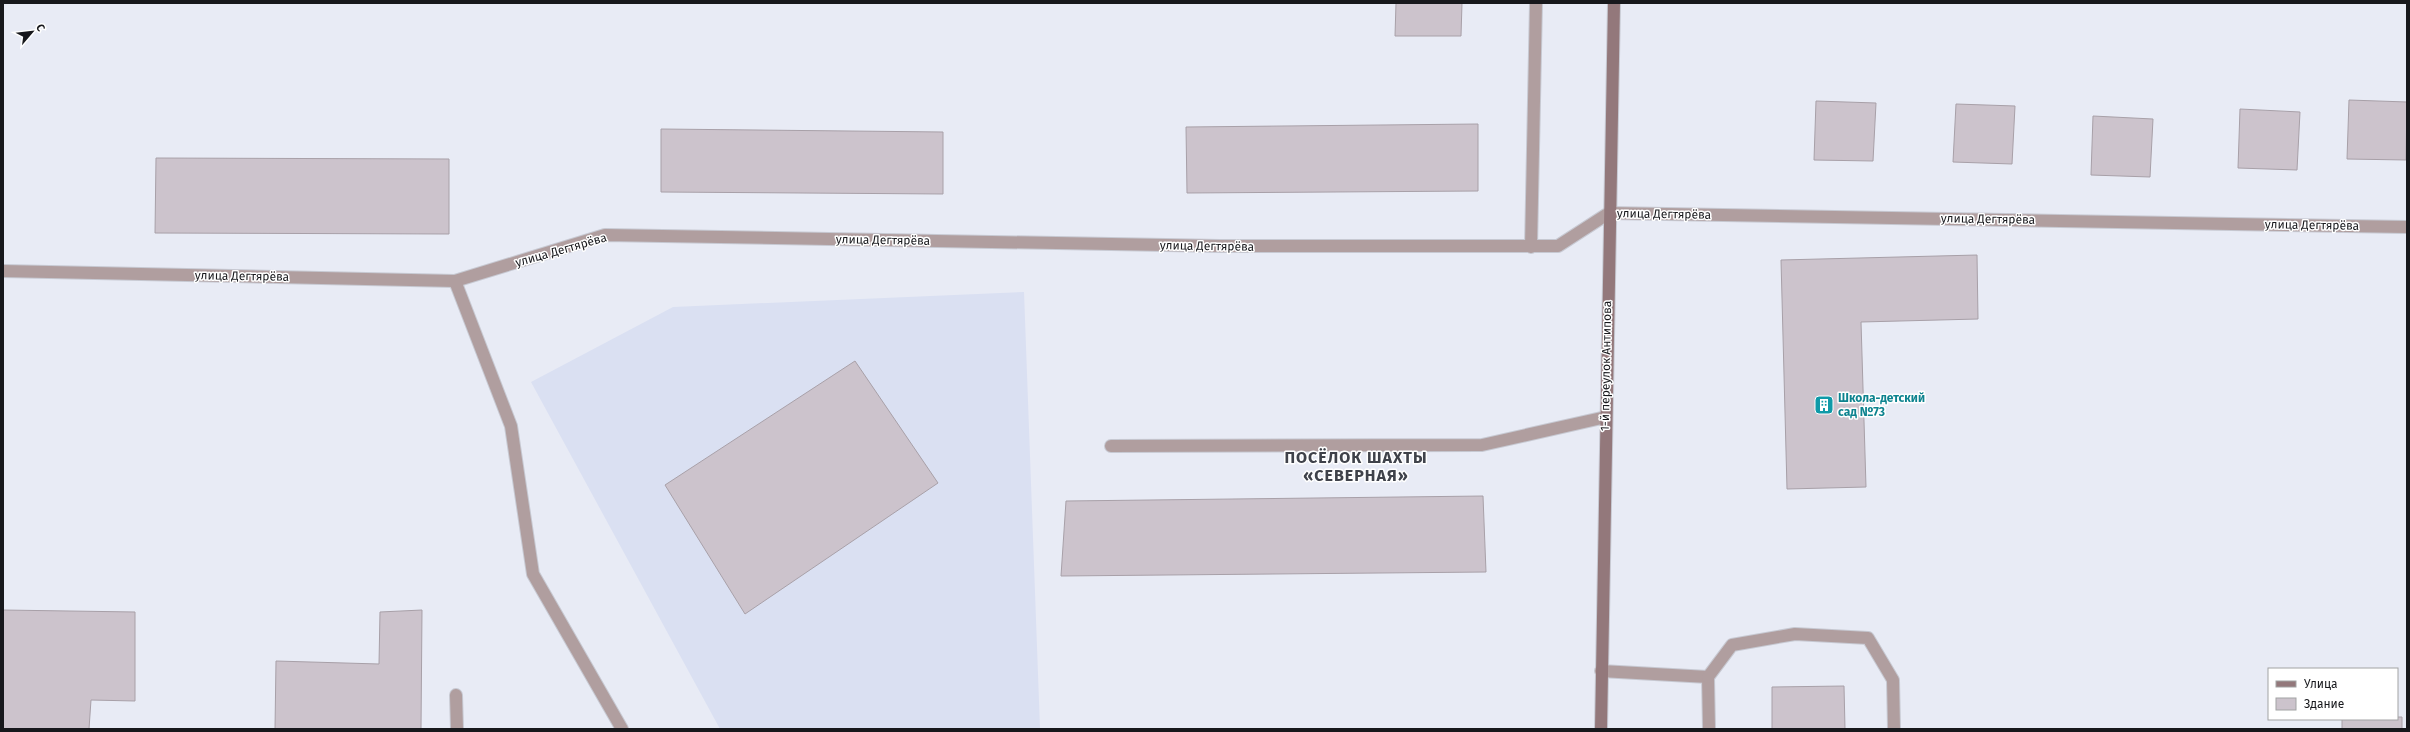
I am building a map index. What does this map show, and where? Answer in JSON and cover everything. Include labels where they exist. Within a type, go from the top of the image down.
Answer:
[{"type":"main road","name":"1-й переулок Антипова","points":[[1601,729],[1609,212],[1614,3]]},
{"type":"street","points":[[1531,247],[1536,3]]},
{"type":"street","name":"улица Дегтярёва","points":[[3,271],[456,281],[605,235],[1220,246],[1531,247],[1558,246],[1609,212],[2407,227]]},
{"type":"street","points":[[456,281],[511,426],[533,574],[622,729]]},
{"type":"street","points":[[1111,446],[1482,445],[1606,417]]},
{"type":"street","points":[[1708,729],[1708,677],[1732,645],[1795,634],[1868,638],[1893,680],[1894,729]]},
{"type":"street","points":[[1601,671],[1708,677]]},
{"type":"street","points":[[456,695],[457,729]]},
{"type":"shaded area","points":[[1024,292],[1040,729],[720,729],[531,382],[673,307]]},
{"type":"building","points":[[1396,3],[1462,3],[1461,36],[1395,36]]},
{"type":"building","points":[[2349,100],[2407,102],[2406,160],[2347,159]]},
{"type":"building","points":[[1816,101],[1876,103],[1873,161],[1814,160]]},
{"type":"building","points":[[1956,104],[2015,106],[2012,164],[1953,162]]},
{"type":"building","points":[[2240,109],[2300,112],[2297,170],[2238,168]]},
{"type":"building","points":[[2093,116],[2153,119],[2150,177],[2091,175]]},
{"type":"building","points":[[1478,124],[1478,191],[1187,193],[1186,127]]},
{"type":"building","points":[[661,129],[943,132],[943,194],[661,192]]},
{"type":"building","points":[[156,158],[449,159],[449,234],[155,233]]},
{"type":"building","name":"Школа-детский сад №73","points":[[1977,255],[1978,319],[1861,322],[1866,487],[1787,489],[1781,260]]},
{"type":"building","points":[[855,361],[938,483],[745,614],[665,485]]},
{"type":"building","points":[[1483,496],[1486,572],[1061,576],[1066,501]]},
{"type":"building","points":[[3,610],[135,612],[135,701],[91,700],[89,729],[3,729]]},
{"type":"building","points":[[422,610],[421,729],[275,729],[276,661],[379,664],[380,612]]},
{"type":"building","points":[[1844,686],[1845,729],[1772,729],[1772,687]]},
{"type":"building","points":[[2398,717],[2402,717],[2402,729],[2342,729],[2342,720],[2398,720]]},
{"type":"place","name":"Школа-детский сад №73","points":[[1824,405]]},
{"type":"district","name":"ПОСЁЛОК ШАХТЫ «СЕВЕРНАЯ»","points":[[1356,466]]}]
